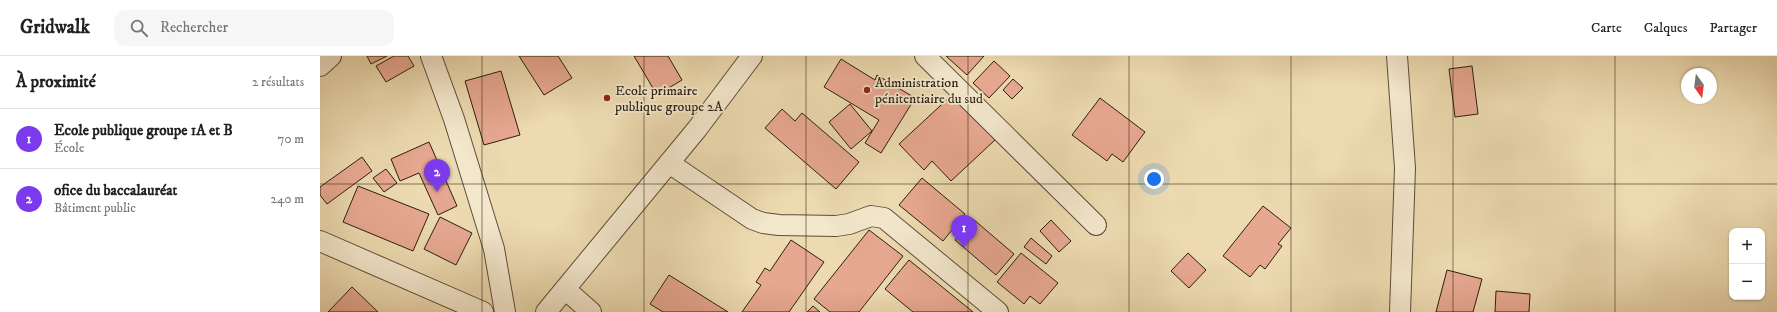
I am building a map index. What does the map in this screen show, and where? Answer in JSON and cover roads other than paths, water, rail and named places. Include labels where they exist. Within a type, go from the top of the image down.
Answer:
[{"type":"street","points":[[320,66],[331,56]]},
{"type":"street","points":[[431,56],[454,119],[494,249],[505,312]]},
{"type":"street","points":[[546,312],[669,163],[752,56]]},
{"type":"street","points":[[925,56],[1096,224]]},
{"type":"street","points":[[1398,56],[1405,168],[1400,312]]},
{"type":"street","points":[[669,163],[752,220],[763,223],[779,225],[836,226],[849,224],[871,216],[884,218],[998,312]]},
{"type":"street","points":[[320,241],[483,312]]},
{"type":"street","points":[[565,289],[591,312]]},
{"type":"place","name":"Administration pénitentiaire du sud","points":[[867,90]]},
{"type":"place","name":"Ecole primaire publique groupe 2A","points":[[607,98]]},
{"type":"place","name":"ofice du baccalauréat","points":[[437,192]]},
{"type":"place","name":"Ecole publique groupe 1A et B","points":[[964,248]]}]
